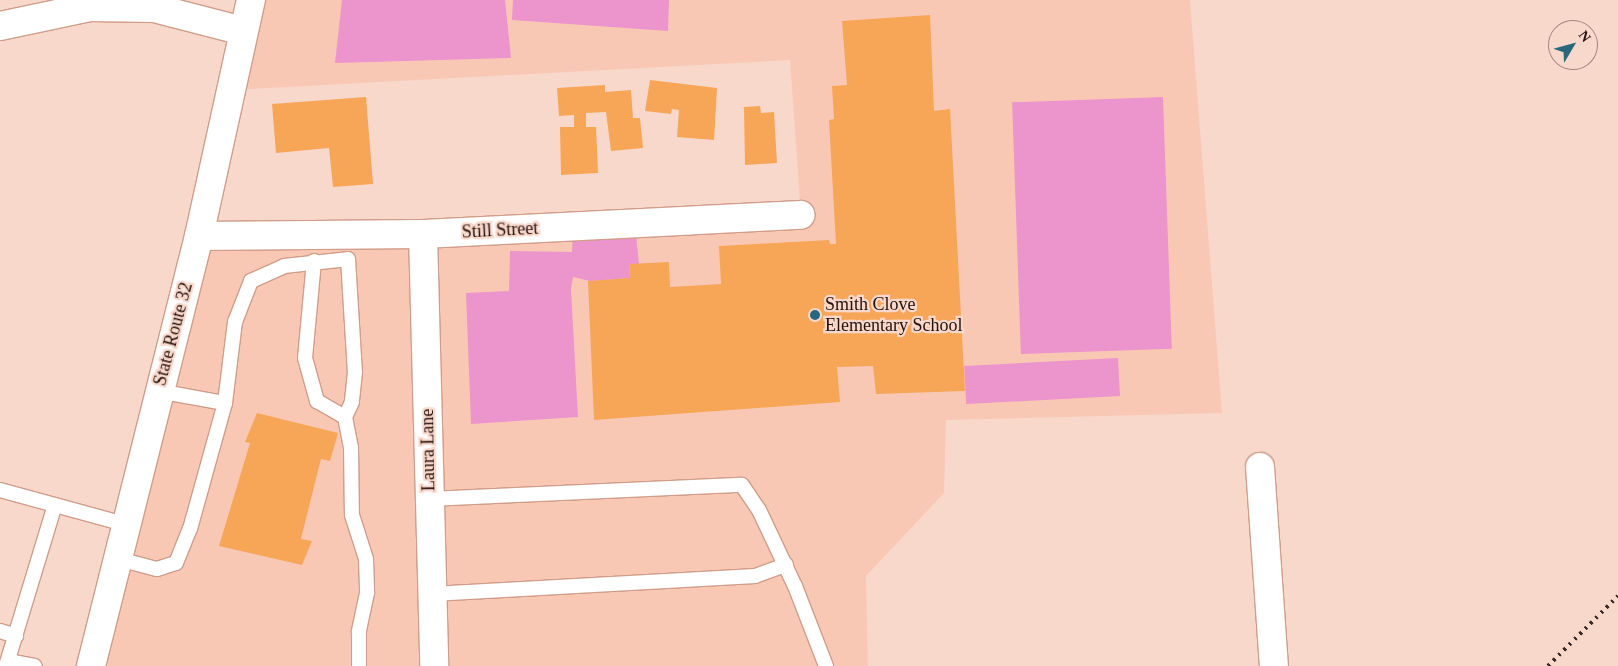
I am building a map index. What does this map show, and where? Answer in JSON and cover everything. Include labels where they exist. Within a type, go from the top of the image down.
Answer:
[{"type":"street","name":"State Route 32","points":[[90,666],[124,524],[199,236],[251,0]]},
{"type":"street","points":[[0,26],[90,7],[154,8],[243,31]]},
{"type":"street","name":"Still Street","points":[[199,236],[347,247],[423,234],[801,215]]},
{"type":"street","name":"Laura Lane","points":[[423,234],[434,666]]},
{"type":"street","points":[[1260,467],[1274,666]]},
{"type":"lane","points":[[116,558],[157,569],[176,563],[190,529],[225,403],[235,322],[251,281],[279,268],[314,261],[347,247],[355,372],[352,402],[345,417],[351,447],[352,515],[366,559],[368,593],[359,632],[359,666]]},
{"type":"lane","points":[[314,261],[304,358],[317,401],[345,417]]},
{"type":"lane","points":[[158,391],[225,403]]},
{"type":"lane","points":[[429,499],[742,485],[759,510],[786,565],[826,666]]},
{"type":"lane","points":[[0,490],[124,524]]},
{"type":"lane","points":[[35,666],[7,663],[55,505]]},
{"type":"lane","points":[[432,594],[754,576],[786,565]]},
{"type":"lane","points":[[0,631],[16,636]]},
{"type":"shaded area","points":[[251,0],[1190,0],[1222,413],[946,420],[944,493],[866,576],[868,666],[91,666],[199,236],[801,215],[790,60],[231,90]]},
{"type":"shaded area","points":[[342,0],[505,0],[511,58],[335,63]]},
{"type":"shaded area","points":[[513,0],[669,0],[668,31],[512,20]]},
{"type":"shaded area","points":[[1163,97],[1172,349],[1021,354],[1012,102]]},
{"type":"shaded area","points":[[573,229],[636,235],[639,264],[629,265],[630,278],[590,281],[573,277],[571,289],[578,417],[471,424],[466,293],[509,291],[510,251],[572,252]]},
{"type":"shaded area","points":[[1118,358],[1120,396],[966,404],[964,366]]},
{"type":"building","points":[[930,15],[934,111],[950,109],[965,391],[876,394],[873,366],[837,367],[840,402],[594,420],[588,281],[630,278],[629,264],[669,262],[670,287],[721,284],[719,246],[829,240],[830,244],[836,244],[829,120],[834,119],[832,86],[847,85],[842,21]]},
{"type":"building","points":[[650,80],[717,88],[714,140],[677,137],[679,110],[672,109],[671,114],[645,111]]},
{"type":"building","points":[[605,85],[605,92],[631,90],[633,118],[640,118],[643,148],[611,151],[606,112],[586,113],[586,127],[596,127],[598,173],[561,175],[560,127],[574,127],[574,115],[559,116],[557,88]]},
{"type":"building","points":[[366,97],[373,184],[333,187],[329,148],[276,153],[272,104]]},
{"type":"building","points":[[760,106],[761,113],[774,112],[777,163],[745,165],[744,107]]},
{"type":"building","points":[[257,413],[338,433],[330,461],[321,459],[301,539],[312,541],[302,565],[219,546],[250,443],[245,442]]},
{"type":"railway","points":[[1548,666],[1618,596]]},
{"type":"place","name":"Smith Clove Elementary School","points":[[815,315]]}]
